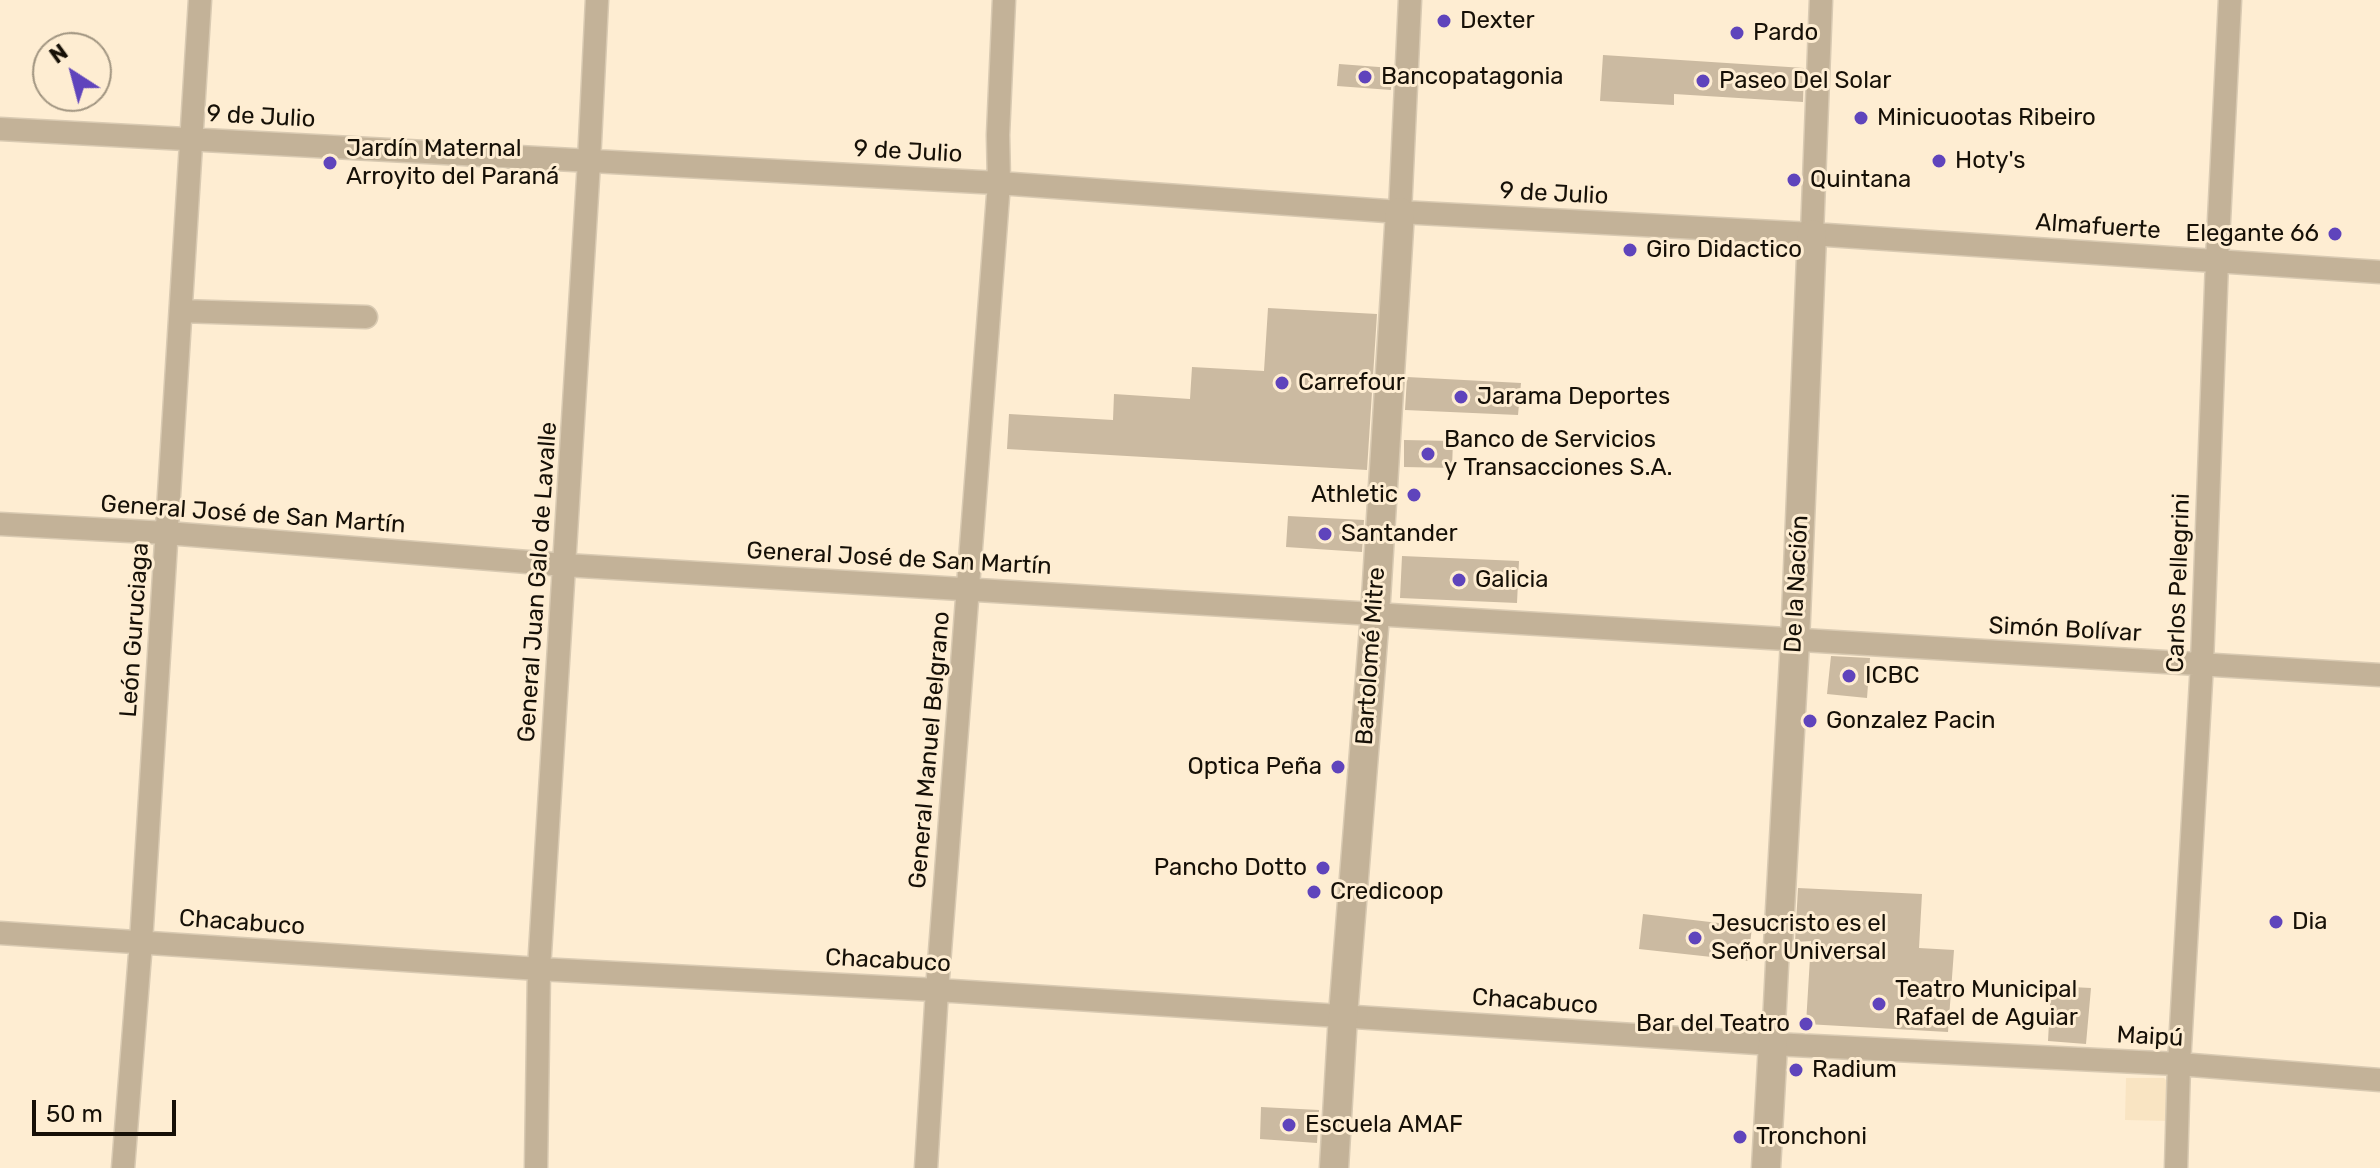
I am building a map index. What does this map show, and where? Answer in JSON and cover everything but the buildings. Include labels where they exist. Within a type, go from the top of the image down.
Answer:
[{"type":"street","name":"León Guruciaga","points":[[123,1168],[141,942],[200,0]]},
{"type":"street","name":"General Juan Galo de Lavalle","points":[[536,1168],[539,969],[597,0]]},
{"type":"street","name":"General Manuel Belgrano","points":[[926,1168],[999,183],[1004,0]]},
{"type":"street","name":"Bartolomé Mitre","points":[[1334,1168],[1375,615],[1410,0]]},
{"type":"street","name":"De la Nación","points":[[1766,1168],[1795,641],[1821,0]]},
{"type":"street","name":"Carlos Pellegrini","points":[[2176,1168],[2202,663],[2230,0]]},
{"type":"street","name":"9 de Julio","points":[[0,129],[999,183],[1400,212],[1812,234]]},
{"type":"street","name":"Almafuerte","points":[[1812,234],[2380,272]]},
{"type":"street","points":[[181,311],[366,317]]},
{"type":"street","name":"General José de San Martín","points":[[0,524],[167,533],[565,565],[1795,641]]},
{"type":"street","name":"Simón Bolívar","points":[[1795,641],[2380,675]]},
{"type":"street","name":"Chacabuco","points":[[0,933],[1773,1044]]},
{"type":"street","name":"Maipú","points":[[1773,1044],[2179,1064],[2380,1080]]},
{"type":"shaded area","points":[[2126,1078],[2164,1078],[2170,1084],[2169,1121],[2125,1120]]},
{"type":"place","name":"Dexter","points":[[1444,21]]},
{"type":"place","name":"Pardo","points":[[1737,33]]},
{"type":"place","name":"Bancopatagonia","points":[[1365,77]]},
{"type":"place","name":"Paseo Del Solar","points":[[1703,81]]},
{"type":"place","name":"Minicuootas Ribeiro","points":[[1861,118]]},
{"type":"place","name":"Hoty's","points":[[1939,161]]},
{"type":"place","name":"Jardín Maternal Arroyito del Paraná","points":[[330,163]]},
{"type":"place","name":"Quintana","points":[[1794,180]]},
{"type":"place","name":"Elegante 66","points":[[2335,234]]},
{"type":"place","name":"Giro Didactico","points":[[1630,250]]},
{"type":"place","name":"Carrefour","points":[[1282,383]]},
{"type":"place","name":"Jarama Deportes","points":[[1461,397]]},
{"type":"place","name":"Banco de Servicios y Transacciones S.A.","points":[[1428,454]]},
{"type":"place","name":"Athletic","points":[[1414,495]]},
{"type":"place","name":"Santander","points":[[1325,534]]},
{"type":"place","name":"Galicia","points":[[1459,580]]},
{"type":"place","name":"ICBC","points":[[1849,676]]},
{"type":"place","name":"Gonzalez Pacin","points":[[1810,721]]},
{"type":"place","name":"Optica Peña","points":[[1338,767]]},
{"type":"place","name":"Pancho Dotto","points":[[1323,868]]},
{"type":"place","name":"Credicoop","points":[[1314,892]]},
{"type":"place","name":"Dia","points":[[2276,922]]},
{"type":"place","name":"Jesucristo es el Señor Universal","points":[[1695,938]]},
{"type":"place","name":"Teatro Municipal Rafael de Aguiar","points":[[1879,1004]]},
{"type":"place","name":"Bar del Teatro","points":[[1806,1024]]},
{"type":"place","name":"Radium","points":[[1796,1070]]},
{"type":"place","name":"Escuela AMAF","points":[[1289,1125]]},
{"type":"place","name":"Tronchoni","points":[[1740,1137]]}]
